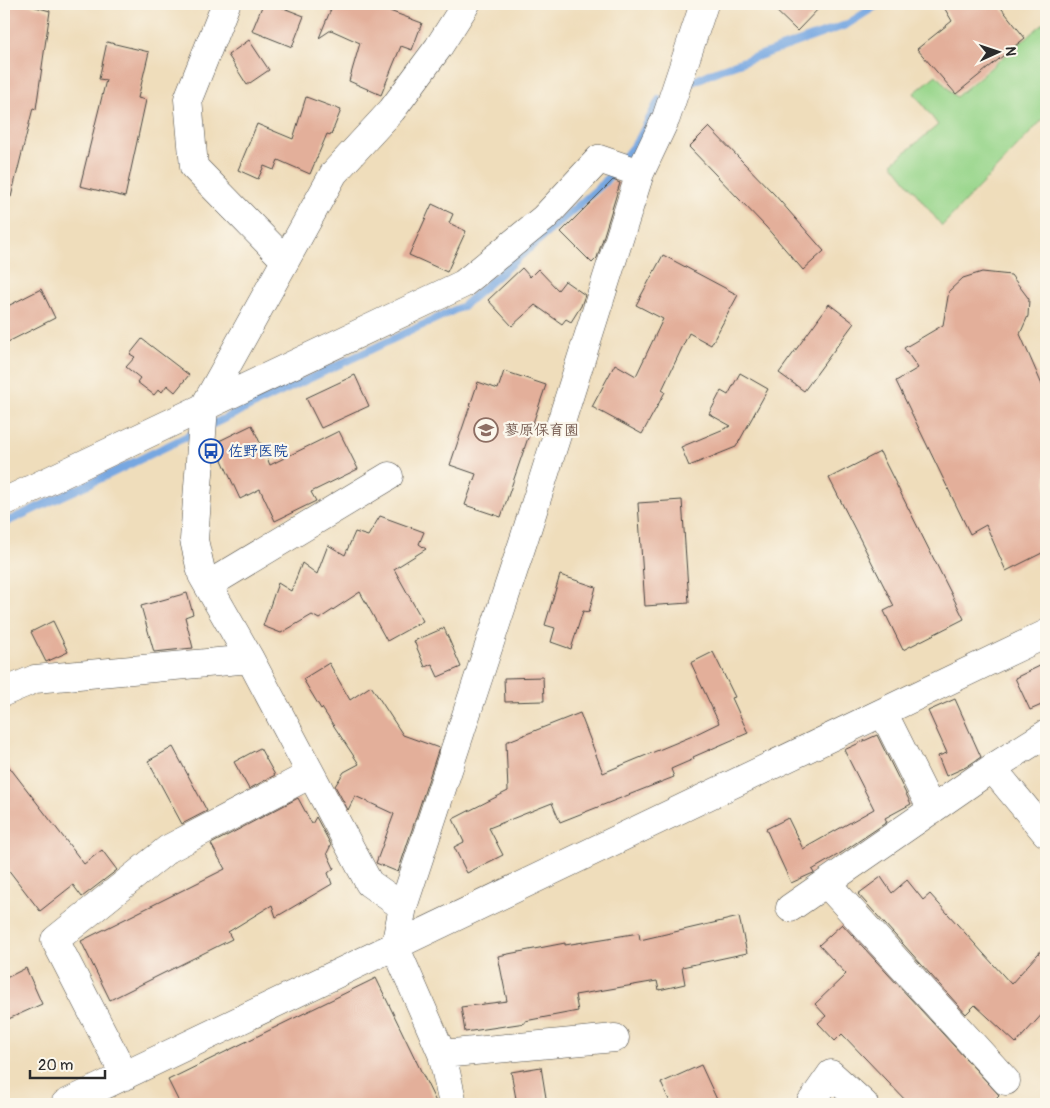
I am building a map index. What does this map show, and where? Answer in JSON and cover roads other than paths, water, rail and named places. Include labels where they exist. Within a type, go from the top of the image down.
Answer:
[{"type":"street","points":[[226,4],[188,99],[194,167],[285,260]]},
{"type":"street","points":[[403,907],[369,883],[250,659],[202,575],[194,540],[204,407],[334,173],[392,110],[438,48],[466,4]]},
{"type":"street","points":[[453,1104],[442,1054],[395,946],[403,907],[525,536],[640,173],[666,118],[704,4]]},
{"type":"street","points":[[4,502],[463,284],[544,218],[599,160],[640,173]]},
{"type":"street","points":[[208,585],[389,476]]},
{"type":"street","points":[[65,1104],[1046,634]]},
{"type":"street","points":[[4,692],[34,679],[250,659]]},
{"type":"street","points":[[884,712],[932,810]]},
{"type":"street","points":[[790,908],[992,768],[1046,734]]},
{"type":"street","points":[[992,768],[1046,833]]},
{"type":"street","points":[[125,1076],[55,940],[168,849],[311,774]]},
{"type":"street","points":[[826,884],[1006,1081]]},
{"type":"street","points":[[442,1054],[615,1038]]},
{"type":"street","points":[[810,1104],[831,1074],[864,1104]]},
{"type":"waterway","points":[[683,86],[719,70],[846,25],[879,4]]},
{"type":"waterway","points":[[209,426],[463,306],[604,183],[639,139],[659,100]]},
{"type":"waterway","points":[[4,523],[196,432]]},
{"type":"place","name":"蓼原保育園","points":[[486,430]]},
{"type":"place","name":"佐野医院","points":[[211,451]]}]
